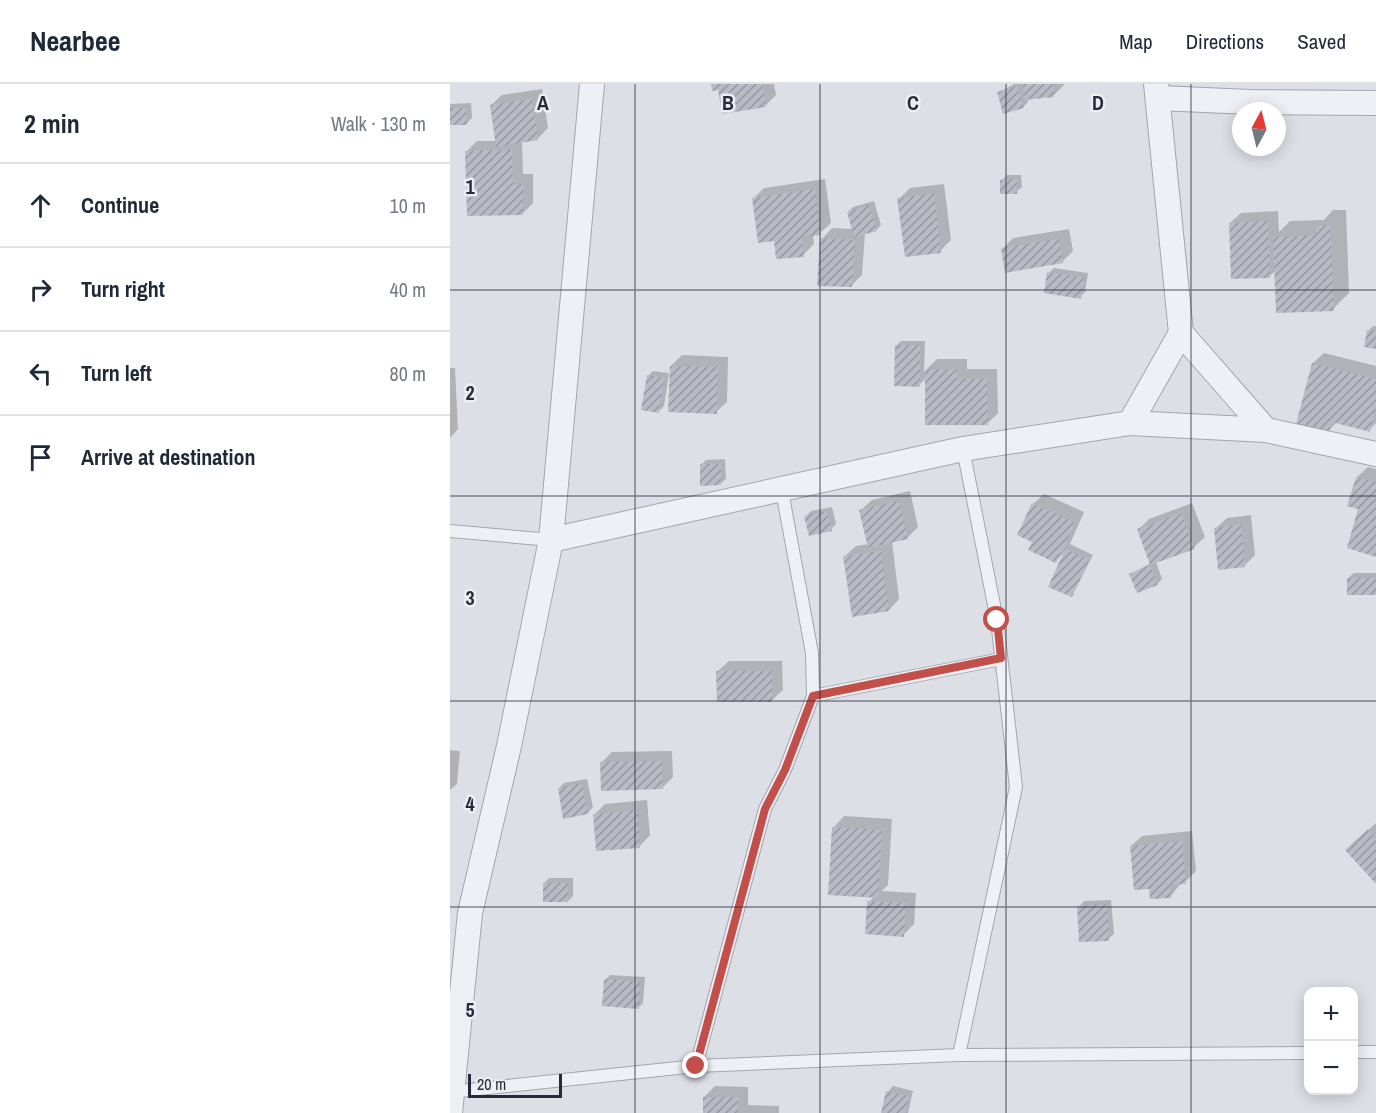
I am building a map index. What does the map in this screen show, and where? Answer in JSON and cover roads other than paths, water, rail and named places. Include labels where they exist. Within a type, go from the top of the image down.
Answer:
[{"type":"street","points":[[451,1099],[470,913],[509,747],[551,540],[592,84]]},
{"type":"street","points":[[1130,423],[1181,333],[1158,91],[1261,102],[1376,103]]},
{"type":"street","points":[[1181,333],[1266,430]]},
{"type":"street","points":[[551,540],[782,491],[963,449],[1130,423],[1266,430],[1376,454]]},
{"type":"lane","points":[[959,1055],[1016,787],[997,620],[963,449]]},
{"type":"lane","points":[[696,1066],[765,809],[785,770],[813,696],[812,652],[782,491]]},
{"type":"lane","points":[[450,531],[551,540]]},
{"type":"lane","points":[[813,696],[1001,658]]},
{"type":"lane","points":[[1358,1053],[1376,1052]]},
{"type":"lane","points":[[451,1099],[696,1066],[959,1055],[1304,1053]]}]
